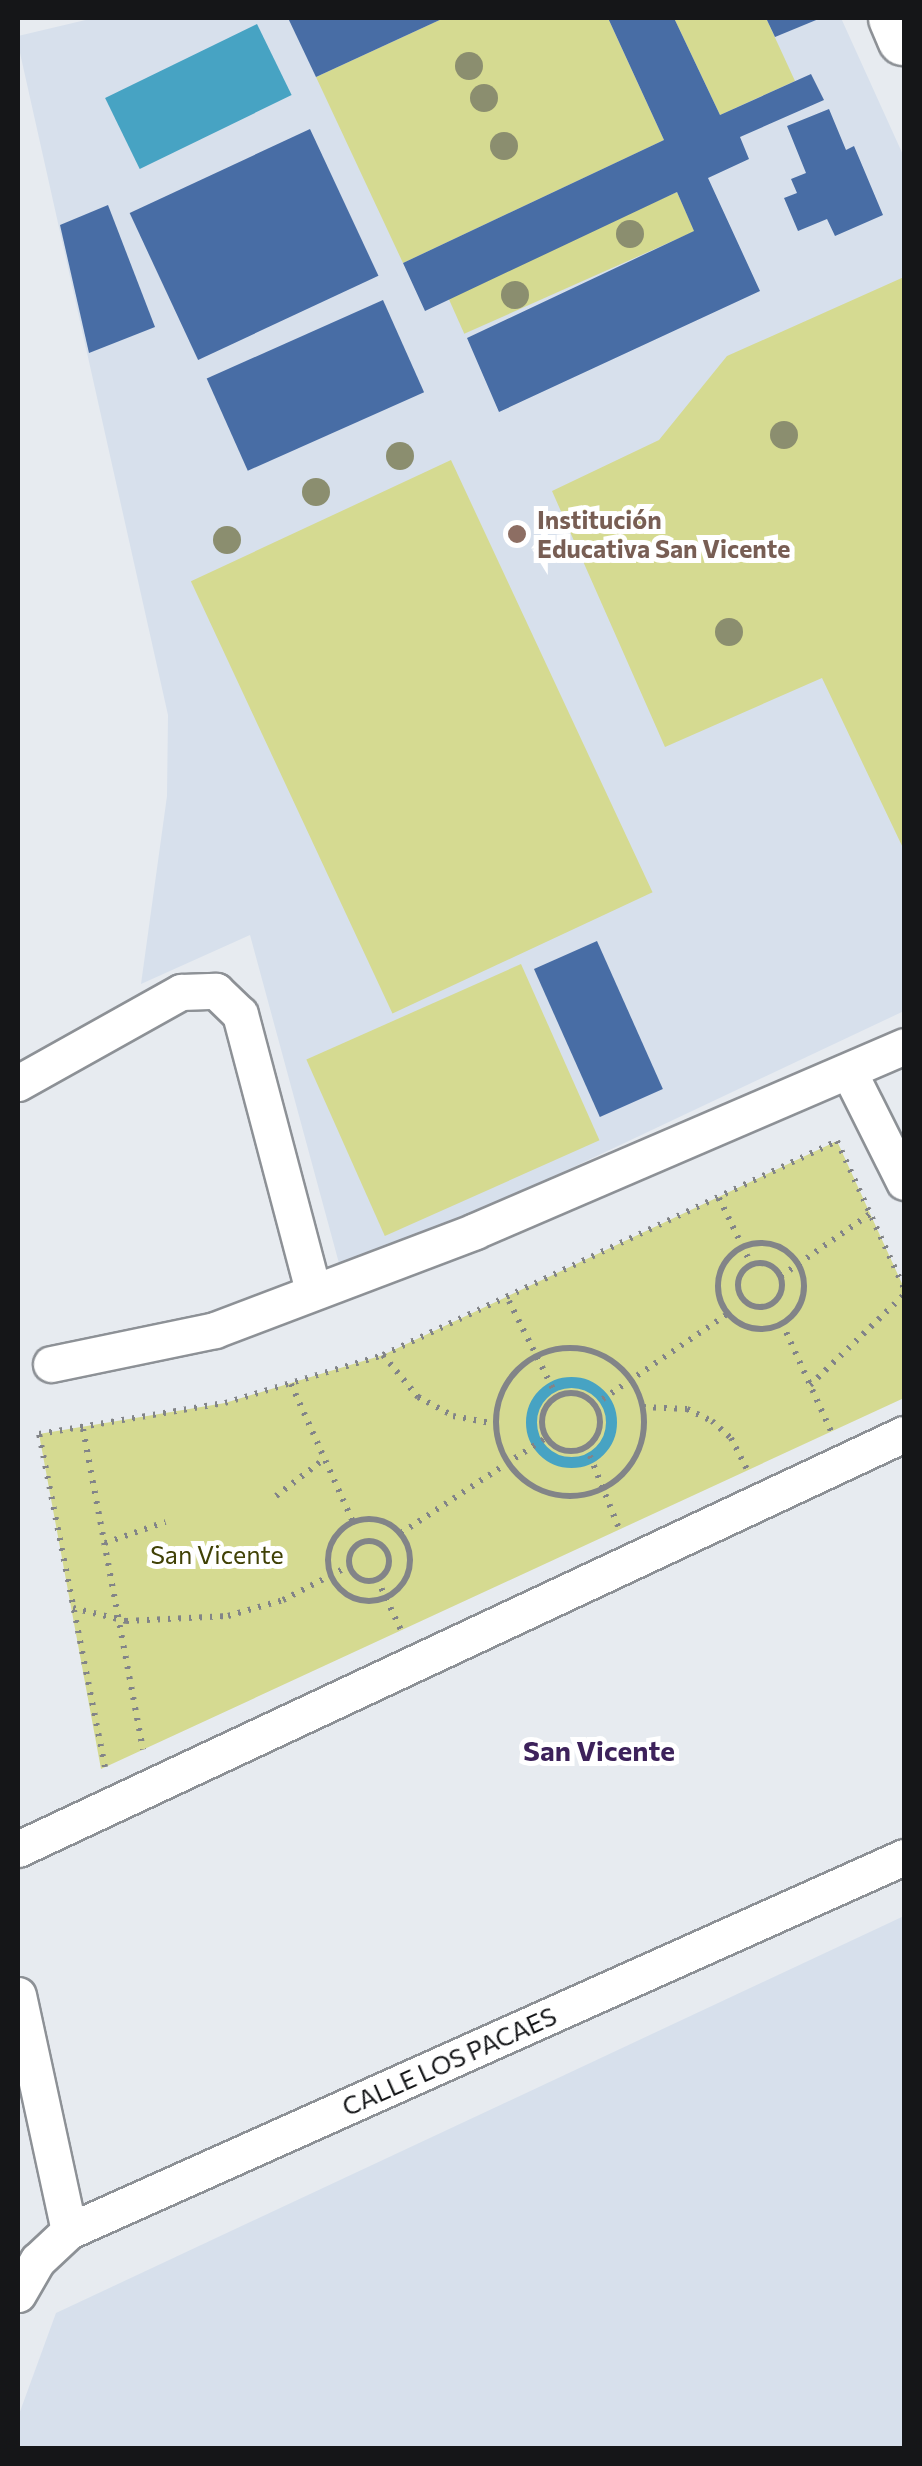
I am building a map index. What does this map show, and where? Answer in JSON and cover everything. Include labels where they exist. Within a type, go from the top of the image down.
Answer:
[{"type":"highway","points":[[895,18],[904,39]]},
{"type":"street","points":[[18,1084],[180,992],[216,991],[240,1014],[313,1291]]},
{"type":"street","points":[[51,1364],[215,1330],[475,1231],[904,1046]]},
{"type":"street","points":[[850,1072],[904,1182]]},
{"type":"street","points":[[18,1850],[904,1434]]},
{"type":"street","name":"CALLE LOS PACAES","points":[[18,2294],[38,2260],[69,2231],[904,1857]]},
{"type":"street","points":[[18,1995],[69,2231]]},
{"type":"path","points":[[115,1762],[102,1768],[39,1434],[84,1429],[292,1384],[383,1355],[508,1301],[837,1140],[904,1291],[810,1386]]},
{"type":"path","points":[[719,1198],[752,1266]]},
{"type":"path","points":[[780,1276],[870,1214]]},
{"type":"path","points":[[779,1246],[799,1265],[804,1292],[782,1322],[750,1327],[729,1313],[720,1298],[721,1271],[743,1247],[779,1246]]},
{"type":"path","points":[[752,1266],[770,1266],[780,1276],[779,1297],[754,1306],[742,1298],[738,1284],[752,1266]]},
{"type":"path","points":[[508,1301],[557,1397]]},
{"type":"path","points":[[594,1405],[729,1313]]},
{"type":"path","points":[[782,1322],[832,1432]]},
{"type":"path","points":[[592,1350],[633,1380],[644,1407],[641,1448],[629,1468],[602,1490],[566,1496],[543,1492],[506,1462],[496,1424],[504,1388],[538,1354],[592,1350]]},
{"type":"path","points":[[383,1355],[418,1397],[453,1416],[496,1424]]},
{"type":"path","points":[[292,1384],[353,1522]]},
{"type":"path","points":[[578,1394],[594,1405],[598,1431],[586,1446],[561,1448],[546,1438],[542,1418],[557,1397],[578,1394]]},
{"type":"path","points":[[644,1407],[687,1409],[712,1421],[730,1438],[748,1472]]},
{"type":"path","points":[[815,1440],[846,1425]]},
{"type":"path","points":[[84,1429],[143,1749]]},
{"type":"path","points":[[401,1533],[546,1438]]},
{"type":"path","points":[[586,1446],[620,1532]]},
{"type":"path","points":[[276,1496],[324,1460]]},
{"type":"path","points":[[732,1479],[765,1464]]},
{"type":"path","points":[[379,1520],[401,1533],[408,1573],[386,1597],[351,1597],[332,1578],[333,1540],[353,1522],[379,1520]]},
{"type":"path","points":[[105,1543],[165,1522]]},
{"type":"path","points":[[604,1540],[636,1525]]},
{"type":"path","points":[[72,1608],[119,1619],[228,1616],[332,1578],[349,1566],[358,1543],[379,1543],[389,1559],[378,1578]]},
{"type":"path","points":[[349,1566],[363,1580],[378,1578]]},
{"type":"path","points":[[378,1578],[401,1630]]},
{"type":"path","points":[[384,1638],[418,1623]]},
{"type":"path","points":[[129,1755],[160,1741]]},
{"type":"shaded area","name":"Institución Educativa San Vicente","points":[[94,18],[841,18],[904,157],[904,1011],[419,1240],[340,1267],[250,935],[141,984],[167,796],[168,715],[18,44],[18,36]]},
{"type":"shaded area","points":[[904,1916],[904,2448],[18,2448],[18,2417],[56,2313]]},
{"type":"green space","points":[[444,18],[608,18],[664,140],[403,263],[316,77]]},
{"type":"green space","points":[[674,18],[766,18],[795,81],[720,115]]},
{"type":"green space","points":[[677,192],[694,231],[464,334],[447,294]]},
{"type":"green space","points":[[904,277],[904,850],[822,678],[665,747],[552,491],[659,440],[727,356]]},
{"type":"green space","points":[[451,460],[653,892],[392,1014],[191,581]]},
{"type":"green space","points":[[521,964],[600,1140],[385,1236],[306,1060]]},
{"type":"green space","name":"San Vicente","points":[[837,1141],[904,1288],[904,1398],[101,1769],[39,1434],[225,1403],[383,1355]]},
{"type":"water","points":[[257,24],[292,95],[140,169],[105,98]]},
{"type":"building","points":[[288,18],[444,18],[316,77]]},
{"type":"building","points":[[608,18],[674,18],[720,115],[811,74],[824,100],[740,137],[749,159],[708,178],[760,291],[499,412],[467,338],[694,231],[677,192],[425,311],[403,263],[664,140]]},
{"type":"building","points":[[766,18],[821,18],[775,37]]},
{"type":"building","points":[[829,109],[846,150],[854,146],[883,215],[835,236],[827,219],[798,231],[784,198],[797,193],[791,179],[806,173],[787,126]]},
{"type":"building","points":[[310,129],[378,276],[198,360],[130,213]]},
{"type":"building","points":[[108,205],[155,327],[89,353],[60,225]]},
{"type":"building","points":[[383,300],[424,392],[248,471],[207,379]]},
{"type":"building","points":[[597,941],[663,1089],[600,1117],[534,969]]},
{"type":"waterway","points":[[571,1382],[586,1385],[599,1394],[608,1407],[611,1422],[608,1437],[599,1450],[586,1459],[571,1462],[556,1459],[543,1450],[534,1437],[531,1422],[534,1407],[543,1394],[556,1385],[571,1382]]},
{"type":"place","name":"Institución Educativa San Vicente","points":[[517,534]]},
{"type":"district","name":"San Vicente","points":[[599,1750]]}]
